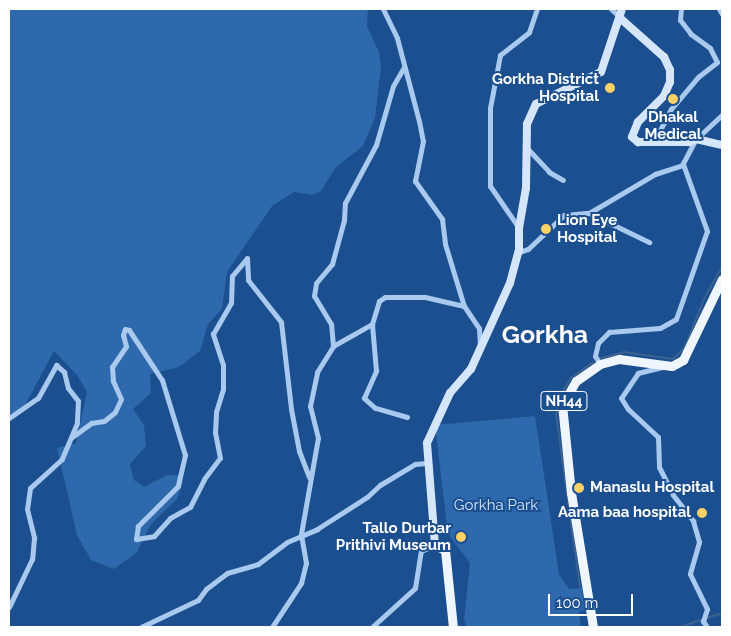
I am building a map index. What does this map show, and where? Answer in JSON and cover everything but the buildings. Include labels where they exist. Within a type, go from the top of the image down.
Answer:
[{"type":"main road","points":[[664,366],[683,360],[722,279]]},
{"type":"main road","name":"NH44","points":[[593,627],[571,494],[562,409],[576,381],[600,364],[630,359],[664,366]]},
{"type":"main road","points":[[435,545],[445,550],[453,627]]},
{"type":"street","points":[[383,9],[397,38],[422,141],[414,181],[442,219],[445,244],[464,306],[480,328],[480,346]]},
{"type":"street","points":[[519,228],[490,186],[490,108],[500,55],[529,32],[537,9]]},
{"type":"street","points":[[611,9],[664,57],[670,70],[670,82],[664,96],[638,122],[632,137],[638,142],[655,140],[690,142],[696,139],[722,115]]},
{"type":"street","points":[[372,627],[415,588],[421,551],[435,545],[426,463],[427,443],[454,386],[471,369],[480,346],[499,311],[519,252],[519,228],[526,188],[525,143],[527,124],[536,104],[600,72],[622,9]]},
{"type":"street","points":[[655,140],[672,109],[698,77],[717,62],[710,48],[691,34],[680,20],[681,9]]},
{"type":"street","points":[[719,9],[722,14]]},
{"type":"street","points":[[272,627],[300,583],[306,563],[301,534],[309,477],[319,431],[310,406],[317,372],[332,346],[331,324],[314,296],[316,283],[332,264],[344,220],[345,203],[376,145],[393,86],[404,67]]},
{"type":"street","points":[[519,252],[528,249],[564,216],[589,213],[655,174],[683,164],[696,139]]},
{"type":"street","points":[[696,139],[722,145]]},
{"type":"street","points":[[525,143],[531,155],[563,180]]},
{"type":"street","points":[[600,364],[594,356],[598,343],[609,332],[660,328],[676,319],[708,231],[683,164]]},
{"type":"street","points":[[589,213],[649,242]]},
{"type":"street","points":[[72,437],[91,423],[104,421],[115,412],[121,399],[113,381],[112,367],[126,346],[123,335],[125,330],[129,330],[162,380],[186,455],[178,486],[138,526],[134,533],[136,539],[154,536],[170,518],[190,507],[204,479],[220,458],[215,433],[216,412],[223,390],[223,365],[213,334],[231,303],[232,276],[247,258],[248,280],[281,322],[291,409],[299,451],[309,477]]},
{"type":"street","points":[[407,417],[375,408],[364,398],[376,371],[372,324],[379,301],[384,298],[425,297],[464,306]]},
{"type":"street","points":[[332,346],[360,334],[372,324]]},
{"type":"street","points":[[9,418],[38,398],[56,365],[64,372],[68,388],[78,401],[72,437],[62,459],[30,488],[28,509],[34,538],[32,559],[9,607]]},
{"type":"street","points":[[664,366],[638,373],[621,398],[628,409],[658,437],[659,467],[673,495],[693,521],[699,542],[690,574],[707,608],[704,618],[707,627]]},
{"type":"street","points":[[141,627],[198,600],[206,589],[227,574],[258,564],[287,542],[298,539],[301,534],[317,529],[416,464],[426,463]]},
{"type":"street","points":[[9,594],[14,599]]},
{"type":"green space","points":[[9,9],[368,9],[367,26],[379,52],[381,66],[375,118],[363,146],[336,167],[321,191],[312,195],[294,192],[272,206],[227,272],[222,309],[208,324],[200,351],[179,367],[150,374],[151,393],[133,409],[144,425],[146,446],[130,464],[134,480],[144,487],[167,475],[179,475],[183,482],[177,499],[151,524],[137,552],[114,569],[91,560],[77,535],[57,448],[76,443],[87,392],[77,375],[54,351],[24,407],[9,417]]},
{"type":"green space","name":"Gorkha Park","points":[[535,416],[559,574],[569,589],[582,588],[585,610],[579,612],[581,627],[467,627],[464,619],[470,563],[448,534],[435,425]]},
{"type":"waterway","points":[[598,359],[624,352],[673,359],[685,347],[704,299],[722,267]]},
{"type":"waterway","points":[[580,587],[556,414],[559,397],[571,378],[593,362]]},
{"type":"waterway","points":[[680,627],[719,614],[722,616]]},
{"type":"place","name":"Gorkha District Hospital","points":[[610,88]]},
{"type":"place","name":"Dhakal Medical","points":[[673,99]]},
{"type":"place","name":"Lion Eye Hospital","points":[[546,229]]},
{"type":"place","name":"Manaslu Hospital","points":[[579,488]]},
{"type":"place","name":"Aama baa hospital","points":[[702,513]]},
{"type":"place","name":"Tallo Durbar Prithivi Museum","points":[[461,537]]},
{"type":"district","name":"Gorkha","points":[[545,334]]}]
